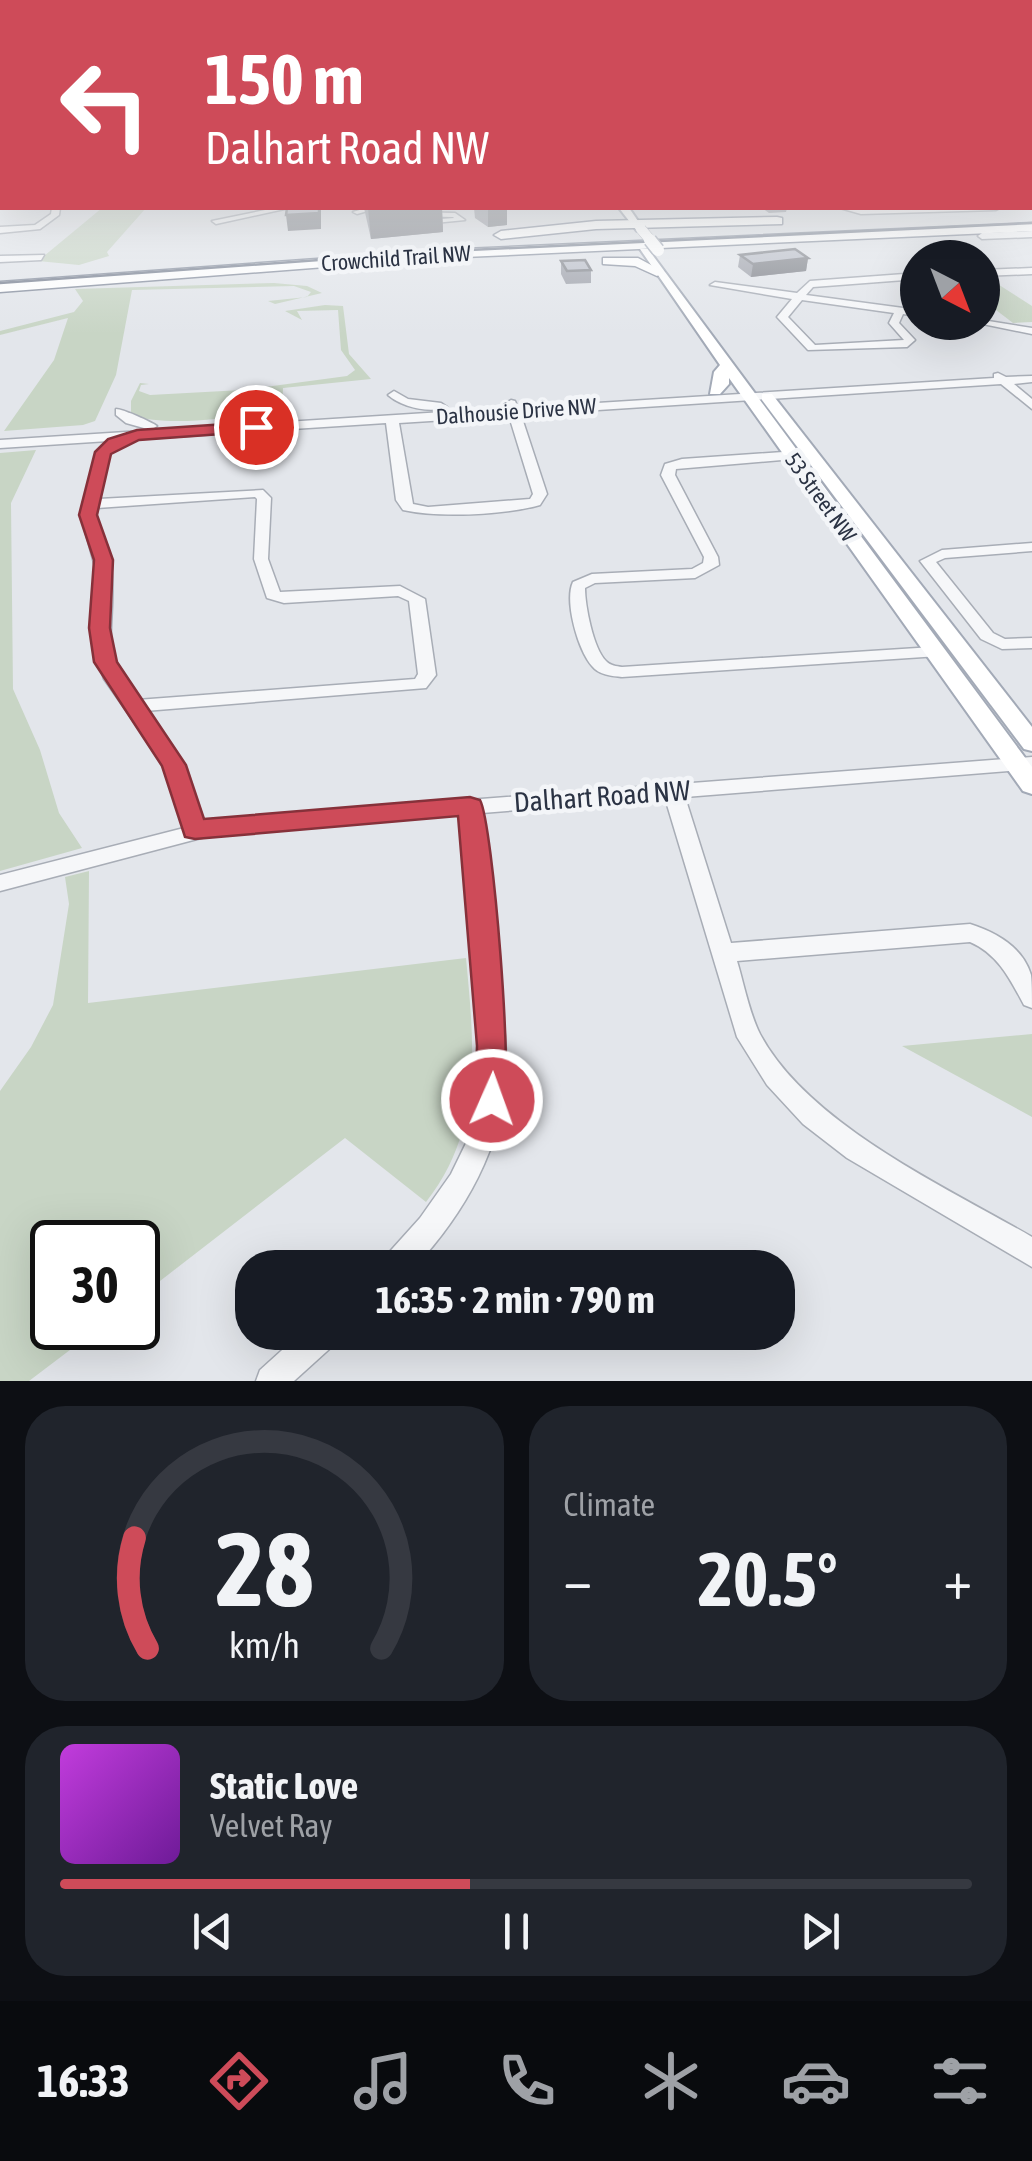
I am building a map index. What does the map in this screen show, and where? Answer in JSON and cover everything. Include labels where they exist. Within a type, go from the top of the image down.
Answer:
[{"type":"highway","name":"Crowchild Trail NW","points":[[0,276],[339,250],[1032,216]]},
{"type":"highway","points":[[339,250],[627,219],[786,222]]},
{"type":"highway","points":[[805,222],[964,219]]},
{"type":"highway","name":"Crowchild Trail NW","points":[[0,289],[423,255],[1032,231]]},
{"type":"highway","points":[[0,289],[452,264],[638,262],[898,234]]},
{"type":"main road","name":"53 Street NW","points":[[627,219],[1028,764]]},
{"type":"main road","name":"53 Street NW","points":[[656,259],[728,365],[779,414],[801,454],[933,652],[1028,764]]},
{"type":"main road","points":[[715,390],[722,384],[722,372],[728,365]]},
{"type":"main road","points":[[779,414],[792,393]]},
{"type":"street","points":[[0,230],[41,226],[56,210]]},
{"type":"street","points":[[216,221],[274,210]]},
{"type":"street","points":[[357,212],[366,210]]},
{"type":"street","points":[[443,210],[462,220],[397,224],[396,217],[443,210]]},
{"type":"street","points":[[850,210],[903,210]]},
{"type":"street","points":[[982,236],[1032,231]]},
{"type":"street","points":[[0,259],[41,257]]},
{"type":"street","points":[[1000,272],[1032,271]]},
{"type":"street","points":[[900,277],[806,285],[782,317],[812,348],[909,344],[906,340]]},
{"type":"street","points":[[714,284],[900,310],[894,323],[900,331]]},
{"type":"street","points":[[1000,326],[1032,327]]},
{"type":"street","name":"Dalhousie Drive NW","points":[[0,444],[392,418],[715,390],[792,393],[1032,375]]},
{"type":"street","points":[[999,378],[1032,405]]},
{"type":"street","name":"Dalhousie Drive NW","points":[[0,436],[999,378]]},
{"type":"street","points":[[394,395],[405,402],[446,408]]},
{"type":"street","points":[[392,418],[403,500],[408,507],[428,511],[524,506],[535,502],[540,494],[512,407]]},
{"type":"street","points":[[120,412],[130,420],[150,426]]},
{"type":"street","points":[[137,435],[114,442],[103,452],[89,504],[91,528],[105,574],[101,646],[113,679],[174,765],[195,830]]},
{"type":"street","points":[[80,438],[96,444],[103,452]]},
{"type":"street","points":[[801,454],[682,463],[670,468],[668,475],[711,557],[711,564],[695,573],[592,580],[578,585],[574,596],[596,660],[605,668],[622,672],[933,652]]},
{"type":"street","points":[[89,504],[258,493],[264,498],[261,559],[273,595],[284,598],[400,591],[417,600],[427,675],[420,684],[134,706]]},
{"type":"street","points":[[1032,547],[942,554],[927,561],[987,636],[1002,644],[1032,643]]},
{"type":"street","name":"Dalhart Road NW","points":[[0,883],[195,830],[1028,764]]},
{"type":"street","points":[[673,791],[749,1037],[776,1078],[812,1116],[856,1149],[1032,1253]]},
{"type":"street","points":[[412,1250],[456,1192],[480,1144],[492,1100],[493,1046],[470,806]]},
{"type":"street","points":[[723,953],[970,932],[992,941],[1005,952],[1032,998]]},
{"type":"street","points":[[282,1377],[307,1350]]},
{"type":"green space","points":[[100,210],[144,210],[107,252],[109,256],[79,265],[38,261]]},
{"type":"green space","points":[[274,283],[307,286],[322,293],[307,296],[311,292],[294,286],[132,290],[116,375],[95,421],[4,431],[54,360],[68,318],[0,335],[0,331],[74,312],[83,301],[75,289]]},
{"type":"green space","points":[[1000,286],[1032,306],[1032,322],[1013,323],[1000,313]]},
{"type":"green space","points":[[303,297],[275,304],[268,301]]},
{"type":"green space","points":[[343,306],[349,354],[371,379],[283,388],[282,412],[186,421],[131,415],[131,401],[140,383],[149,384],[141,385],[139,391],[150,395],[242,390],[347,376],[355,370],[341,350],[338,310],[297,311],[302,320],[285,311]]},
{"type":"green space","points":[[36,450],[11,503],[13,689],[40,750],[59,813],[82,848],[0,871],[0,453]]},
{"type":"green space","points":[[89,871],[88,1003],[466,958],[471,1085],[458,1145],[426,1202],[345,1138],[160,1281],[160,1220],[30,1220],[30,1350],[70,1350],[29,1381],[0,1381],[0,1091],[31,1047],[53,1005],[69,904],[65,877]]},
{"type":"green space","points":[[1032,1034],[1032,1117],[902,1046]]},
{"type":"building","points":[[287,210],[319,210],[319,213],[286,215]]},
{"type":"building","points":[[795,249],[808,258],[753,264],[740,255]]},
{"type":"building","points":[[585,260],[591,270],[567,271],[561,261]]},
{"type":"tram line","points":[[0,283],[429,252],[1032,223]]},
{"type":"route","points":[[256,427],[137,435],[114,442],[103,452],[88,515],[104,560],[100,628],[106,662],[113,679],[174,765],[195,830],[470,806],[493,1046],[492,1100]]}]
